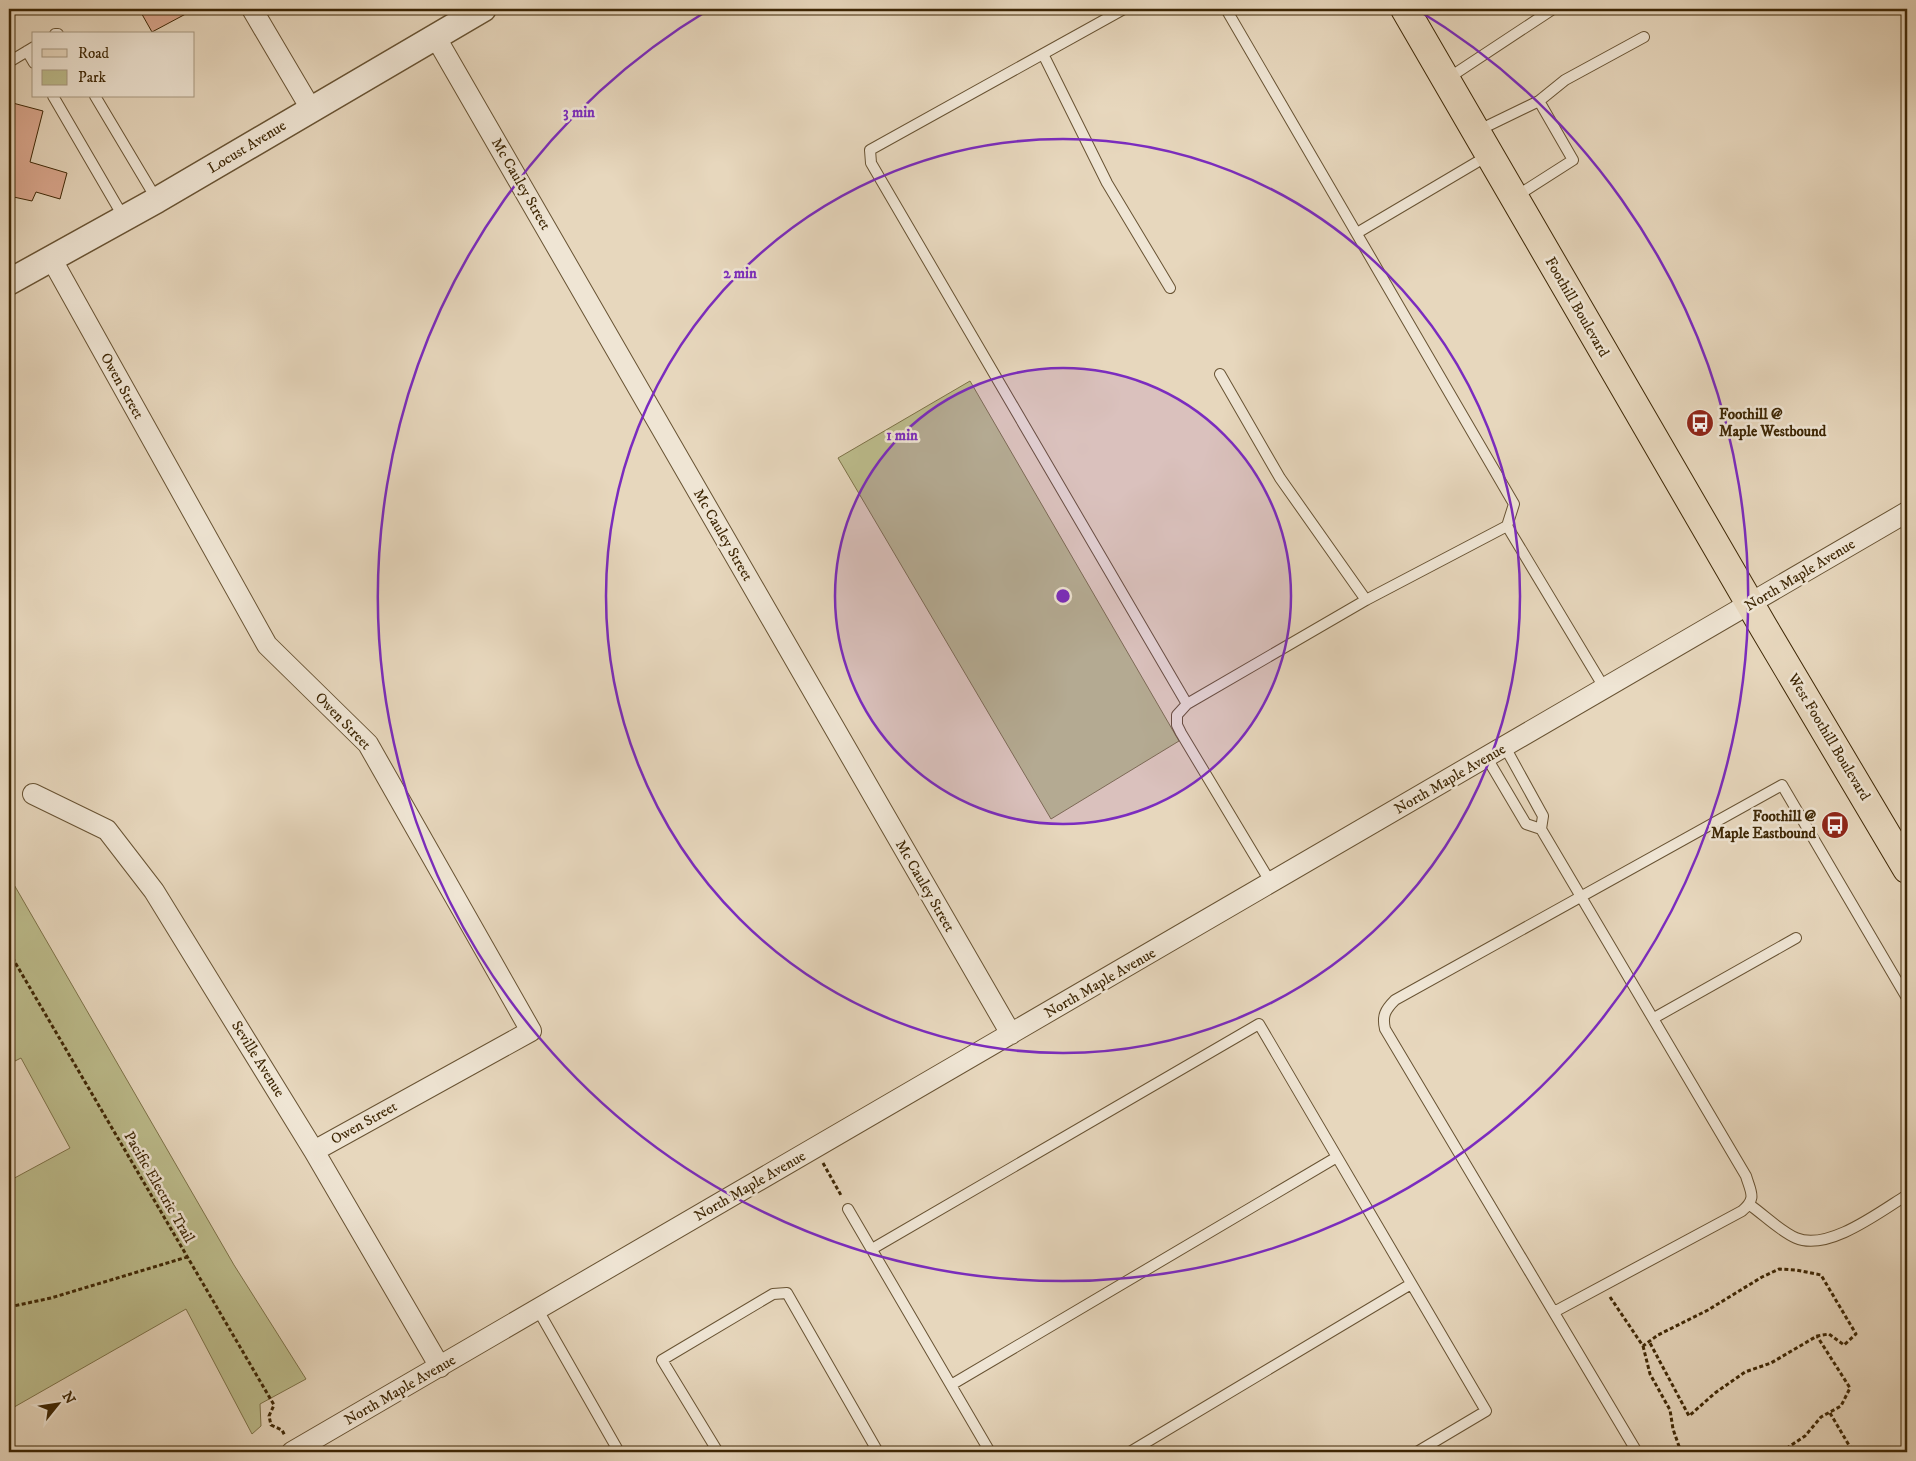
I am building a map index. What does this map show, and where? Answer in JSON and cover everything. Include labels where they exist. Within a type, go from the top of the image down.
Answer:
[{"type":"main road","name":"Foothill Boulevard","points":[[1405,9],[1750,605]]},
{"type":"main road","name":"West Foothill Boulevard","points":[[1750,605],[1907,869]]},
{"type":"street","points":[[252,9],[311,109]]},
{"type":"street","name":"Locust Avenue","points":[[9,282],[157,200],[483,9]]},
{"type":"street","name":"Mc Cauley Street","points":[[435,36],[1011,1034]]},
{"type":"street","name":"Owen Street","points":[[51,258],[267,646],[368,744],[531,1031],[314,1151]]},
{"type":"street","name":"North Maple Avenue","points":[[292,1452],[1907,512]]},
{"type":"street","name":"Seville Avenue","points":[[33,794],[107,830],[154,891],[314,1151],[440,1367]]},
{"type":"lane","points":[[1124,9],[870,150],[871,163],[1188,704]]},
{"type":"lane","points":[[1226,9],[1514,504],[1507,526],[1366,600],[1188,704],[1176,715],[1177,726],[1271,883]]},
{"type":"lane","points":[[1446,80],[1552,9]]},
{"type":"lane","points":[[1476,131],[1539,101],[1565,80],[1644,36]]},
{"type":"lane","points":[[9,62],[30,49]]},
{"type":"lane","points":[[1042,54],[1108,183],[1170,288]]},
{"type":"lane","points":[[54,98],[124,218]]},
{"type":"lane","points":[[96,98],[157,200]]},
{"type":"lane","points":[[1514,197],[1573,160],[1539,101]]},
{"type":"lane","points":[[1357,233],[1490,155]]},
{"type":"lane","points":[[1220,374],[1280,478],[1366,600]]},
{"type":"lane","points":[[1507,526],[1605,689]]},
{"type":"lane","points":[[1505,747],[1543,816],[1541,829]]},
{"type":"lane","points":[[1487,758],[1526,824],[1541,829],[1583,897],[1746,1176],[1753,1198],[1750,1204],[1742,1211],[1554,1312]]},
{"type":"lane","points":[[1637,1452],[1385,1029],[1383,1017],[1386,1008],[1394,1000],[1583,897],[1782,785],[1907,998]]},
{"type":"lane","points":[[1511,798],[1528,788]]},
{"type":"lane","points":[[1654,1018],[1796,938]]},
{"type":"lane","points":[[872,1250],[1259,1024],[1486,1411],[1417,1452]]},
{"type":"lane","points":[[951,1385],[1337,1157]]},
{"type":"lane","points":[[1750,1204],[1797,1239],[1820,1241],[1840,1235],[1907,1195]]},
{"type":"lane","points":[[848,1208],[990,1452]]},
{"type":"lane","points":[[1130,1452],[1411,1284]]},
{"type":"lane","points":[[718,1452],[662,1360],[773,1294],[787,1292],[878,1452]]},
{"type":"lane","points":[[538,1310],[620,1452]]},
{"type":"path","name":"Pacific Electric Trail","points":[[9,952],[274,1405],[269,1416],[271,1425],[282,1430]]},
{"type":"path","points":[[822,1163],[848,1208]]},
{"type":"path","points":[[9,1307],[51,1298],[187,1257]]},
{"type":"path","points":[[1643,1346],[1650,1343],[1658,1335],[1708,1310],[1762,1277],[1779,1269],[1820,1275],[1856,1334],[1844,1345],[1829,1334],[1817,1336],[1771,1362],[1745,1372],[1715,1393],[1690,1416],[1650,1343]]},
{"type":"path","points":[[1603,1286],[1643,1346],[1650,1374],[1670,1410],[1673,1429],[1681,1452]]},
{"type":"path","points":[[1781,1452],[1804,1436],[1821,1418],[1841,1406],[1850,1388],[1817,1336]]},
{"type":"path","points":[[1830,1413],[1853,1452]]},
{"type":"green space","points":[[970,381],[1179,741],[1051,819],[838,458]]},
{"type":"green space","points":[[9,876],[234,1265],[306,1379],[260,1404],[261,1426],[252,1434],[186,1309],[9,1410],[9,1181],[70,1148],[21,1058],[9,1064]]},
{"type":"building","points":[[139,9],[195,9],[152,32]]},
{"type":"building","points":[[9,102],[43,111],[30,162],[67,173],[60,199],[36,192],[32,201],[9,196]]},
{"type":"place","name":"Foothill @ Maple Westbound","points":[[1700,423]]},
{"type":"place","name":"Foothill @ Maple Eastbound","points":[[1835,825]]}]
